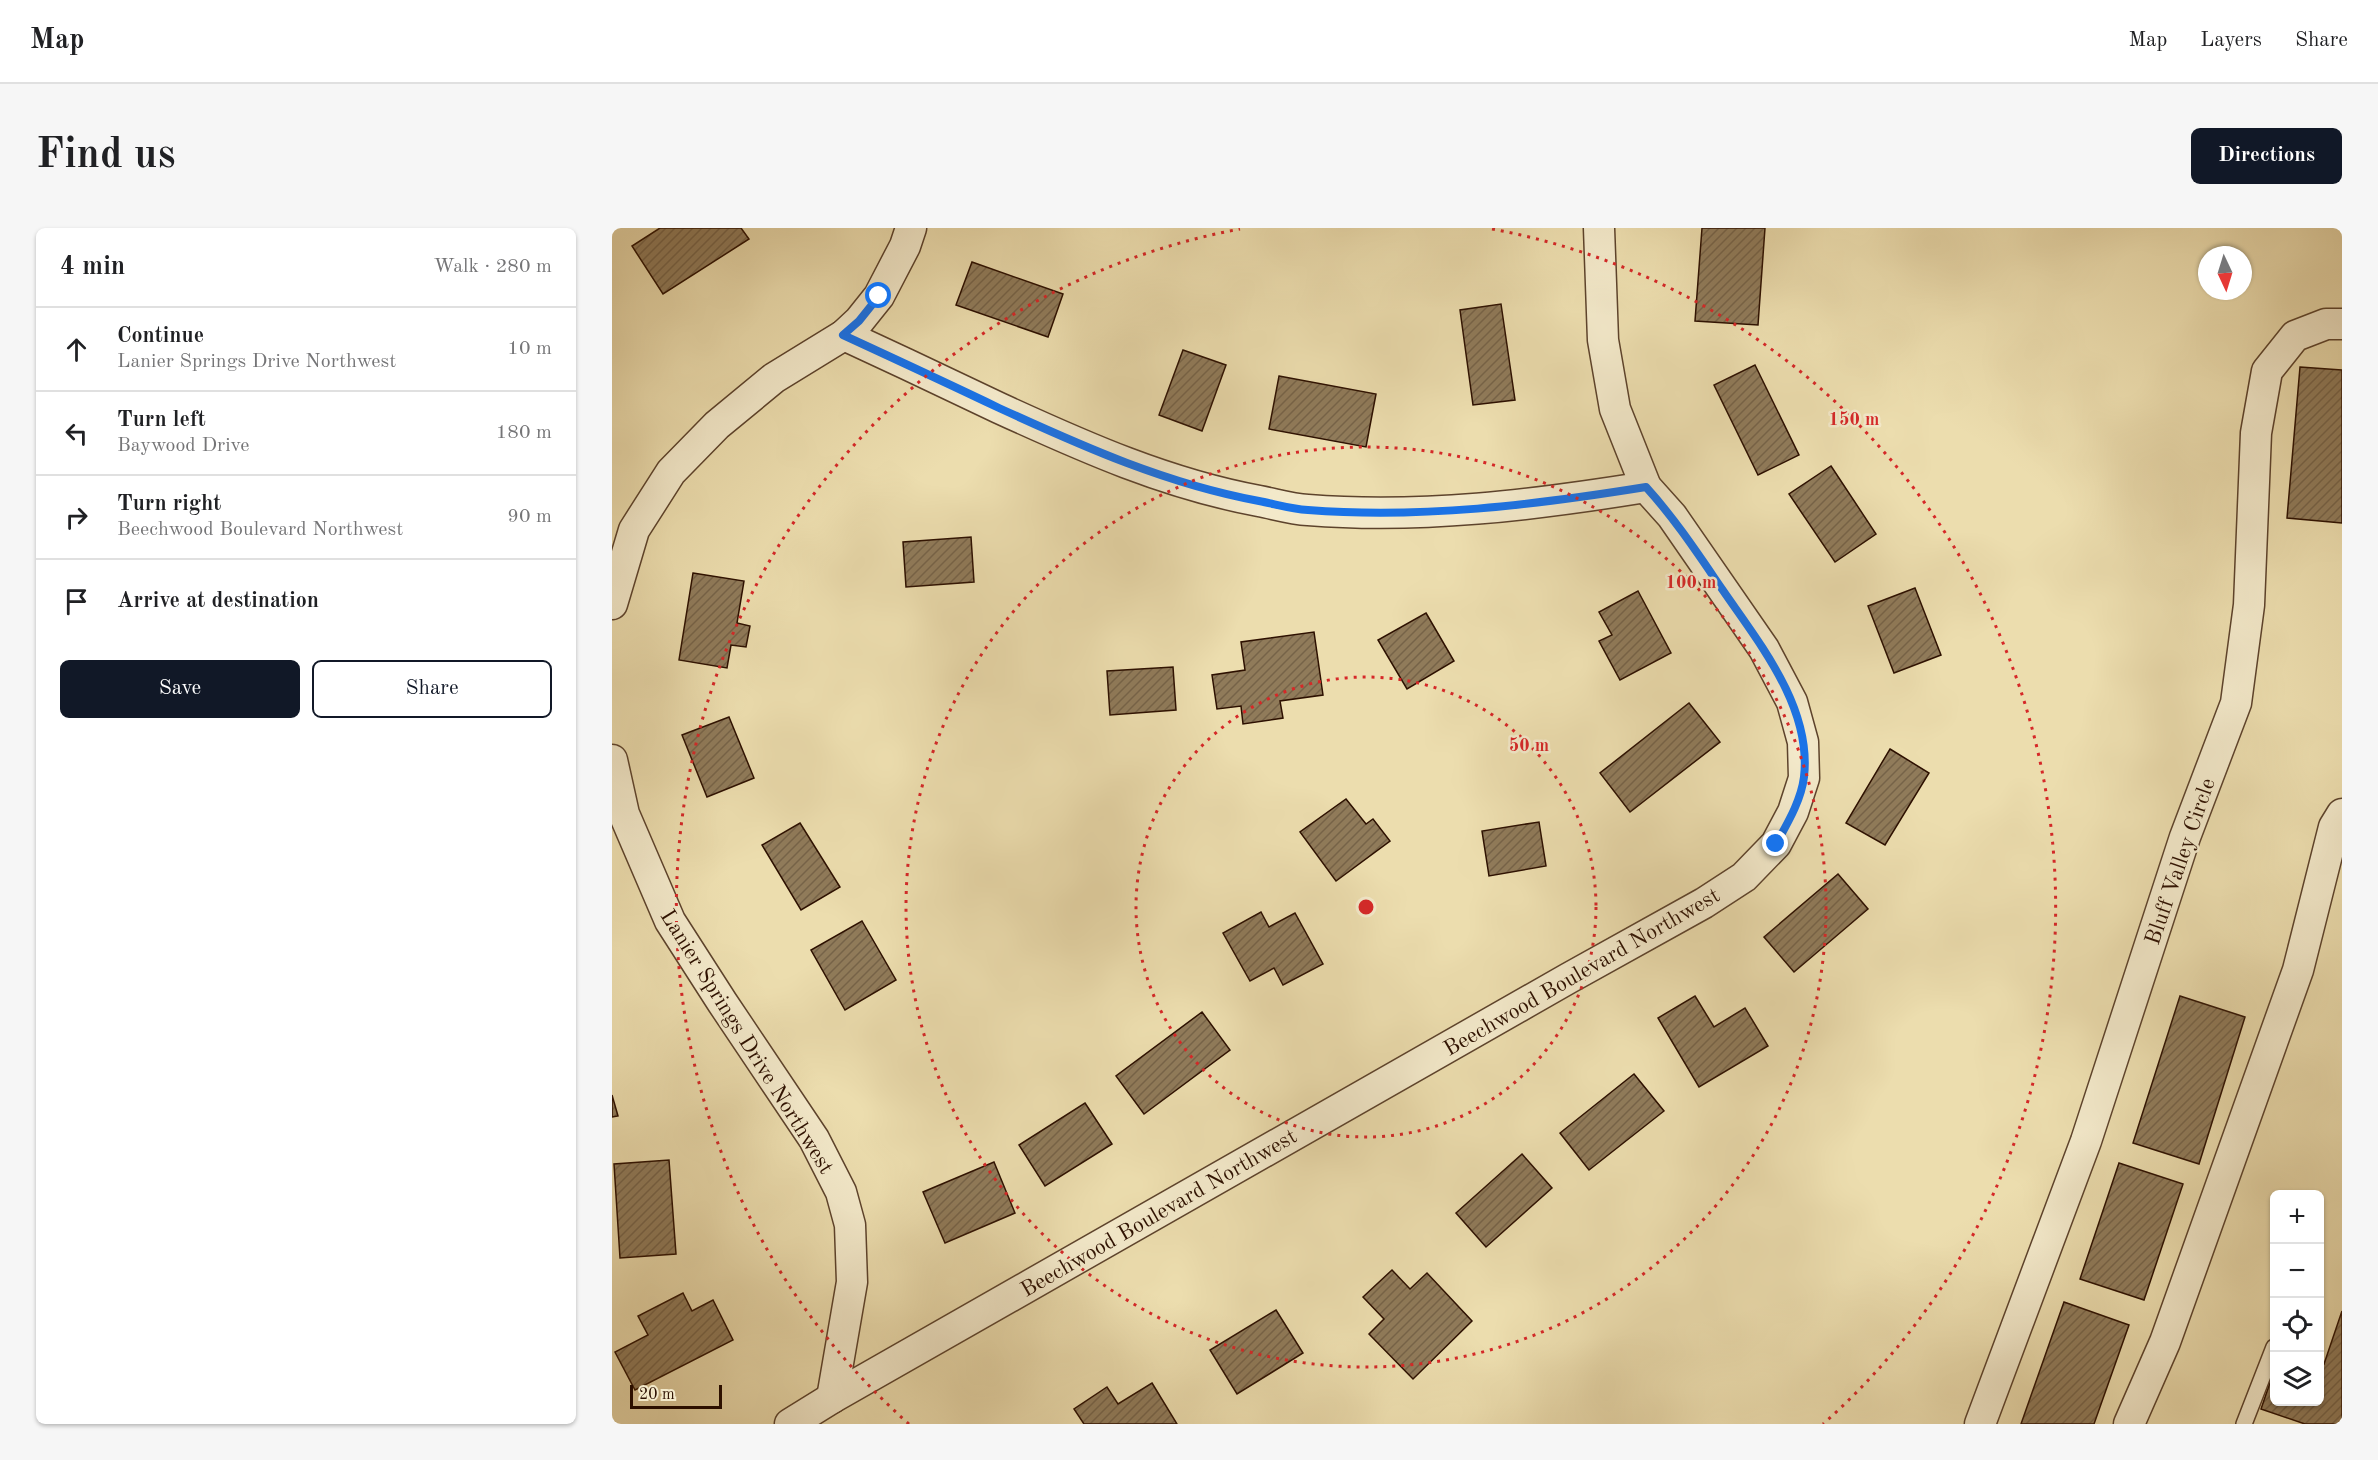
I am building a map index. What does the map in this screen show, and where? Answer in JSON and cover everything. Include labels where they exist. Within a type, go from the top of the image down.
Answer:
[{"type":"street","points":[[612,604],[634,530],[671,472],[717,425],[774,378],[843,335],[859,321],[879,296],[905,246],[911,228]]},
{"type":"street","name":"Beechwood Boulevard Northwest","points":[[790,1424],[1558,983],[1704,903],[1744,877],[1776,844],[1794,812],[1804,778],[1803,742],[1792,702],[1764,649],[1672,516],[1646,487],[1615,409],[1605,352],[1599,228]]},
{"type":"street","name":"Bluff Valley Circle","points":[[1980,1424],[2086,1141],[2185,837],[2236,703],[2249,605],[2256,433],[2267,371],[2295,336],[2326,324],[2342,324]]},
{"type":"street","points":[[843,335],[1086,448],[1155,475],[1224,495],[1306,510],[1382,513],[1481,509],[1560,501],[1646,487]]},
{"type":"street","name":"Lanier Springs Drive Northwest","points":[[612,760],[624,814],[670,921],[814,1139],[841,1192],[850,1225],[852,1282],[832,1398]]},
{"type":"street","points":[[2129,1424],[2165,1342],[2298,970],[2334,827],[2342,814]]},
{"type":"lane","points":[[2244,1424],[2272,1352]]},
{"type":"building","points":[[660,228],[741,228],[749,239],[663,294],[632,246]]},
{"type":"building","points":[[1702,228],[1765,228],[1758,325],[1695,321]]},
{"type":"building","points":[[972,262],[1063,294],[1048,337],[956,305]]},
{"type":"building","points":[[1501,304],[1515,400],[1473,405],[1460,310]]},
{"type":"building","points":[[1183,350],[1226,365],[1202,431],[1159,415]]},
{"type":"building","points":[[1755,365],[1799,455],[1758,475],[1714,385]]},
{"type":"building","points":[[2300,367],[2342,370],[2342,523],[2287,518]]},
{"type":"building","points":[[1279,376],[1376,394],[1366,447],[1269,429]]},
{"type":"building","points":[[1831,466],[1876,534],[1835,562],[1789,494]]},
{"type":"building","points":[[971,537],[974,582],[906,587],[903,542]]},
{"type":"building","points":[[693,573],[744,581],[737,623],[750,626],[746,647],[731,645],[727,668],[679,660]]},
{"type":"building","points":[[1915,588],[1941,655],[1894,673],[1868,606]]},
{"type":"building","points":[[1638,591],[1671,653],[1620,680],[1599,641],[1612,635],[1599,612]]},
{"type":"building","points":[[1426,613],[1454,661],[1407,689],[1378,640]]},
{"type":"building","points":[[1314,632],[1323,695],[1280,701],[1283,718],[1243,724],[1241,706],[1217,709],[1212,675],[1245,670],[1241,642]]},
{"type":"building","points":[[1173,667],[1176,710],[1110,715],[1107,671]]},
{"type":"building","points":[[1689,703],[1720,742],[1630,812],[1600,773]]},
{"type":"building","points":[[729,717],[754,778],[707,797],[682,735]]},
{"type":"building","points":[[1890,749],[1929,773],[1885,845],[1846,823]]},
{"type":"building","points":[[1346,799],[1366,824],[1373,819],[1390,841],[1336,881],[1300,832]]},
{"type":"building","points":[[1539,822],[1546,866],[1489,876],[1482,831]]},
{"type":"building","points":[[800,823],[840,887],[801,910],[762,845]]},
{"type":"building","points":[[1838,874],[1868,909],[1794,972],[1764,937]]},
{"type":"building","points":[[1261,912],[1269,927],[1295,913],[1323,964],[1283,985],[1274,968],[1250,981],[1223,933]]},
{"type":"building","points":[[862,921],[896,980],[845,1010],[811,950]]},
{"type":"building","points":[[1695,996],[1714,1027],[1745,1008],[1768,1046],[1699,1087],[1658,1018]]},
{"type":"building","points":[[2180,996],[2245,1017],[2199,1164],[2133,1143]]},
{"type":"building","points":[[1202,1012],[1230,1050],[1144,1114],[1116,1076]]},
{"type":"building","points":[[1634,1074],[1664,1111],[1589,1170],[1560,1133]]},
{"type":"building","points":[[612,1095],[618,1116],[612,1117]]},
{"type":"building","points":[[1085,1103],[1112,1144],[1045,1186],[1019,1145]]},
{"type":"building","points":[[1522,1154],[1552,1188],[1486,1247],[1456,1213]]},
{"type":"building","points":[[669,1160],[676,1254],[620,1258],[614,1164]]},
{"type":"building","points":[[994,1162],[1015,1213],[945,1243],[923,1192]]},
{"type":"building","points":[[2119,1163],[2183,1184],[2144,1300],[2080,1279]]},
{"type":"building","points":[[1392,1270],[1410,1289],[1427,1273],[1472,1321],[1413,1379],[1369,1334],[1384,1319],[1363,1297]]},
{"type":"building","points":[[683,1293],[692,1311],[713,1300],[733,1340],[635,1390],[615,1352],[648,1335],[638,1316]]},
{"type":"building","points":[[2064,1302],[2129,1325],[2094,1424],[2021,1424]]},
{"type":"building","points":[[1276,1310],[1303,1353],[1237,1394],[1210,1350]]},
{"type":"building","points":[[2342,1311],[2342,1424],[2305,1424],[2261,1409],[2270,1383],[2270,1406],[2324,1406],[2324,1364]]},
{"type":"building","points":[[1152,1383],[1177,1424],[1084,1424],[1074,1409],[1107,1387],[1118,1404]]},
{"type":"route","points":[[879,296],[859,321],[843,335],[1086,448],[1155,475],[1224,495],[1306,510],[1382,513],[1481,509],[1560,501],[1646,487],[1672,516],[1764,649],[1792,702],[1803,742],[1804,778],[1794,812],[1776,844]]}]
